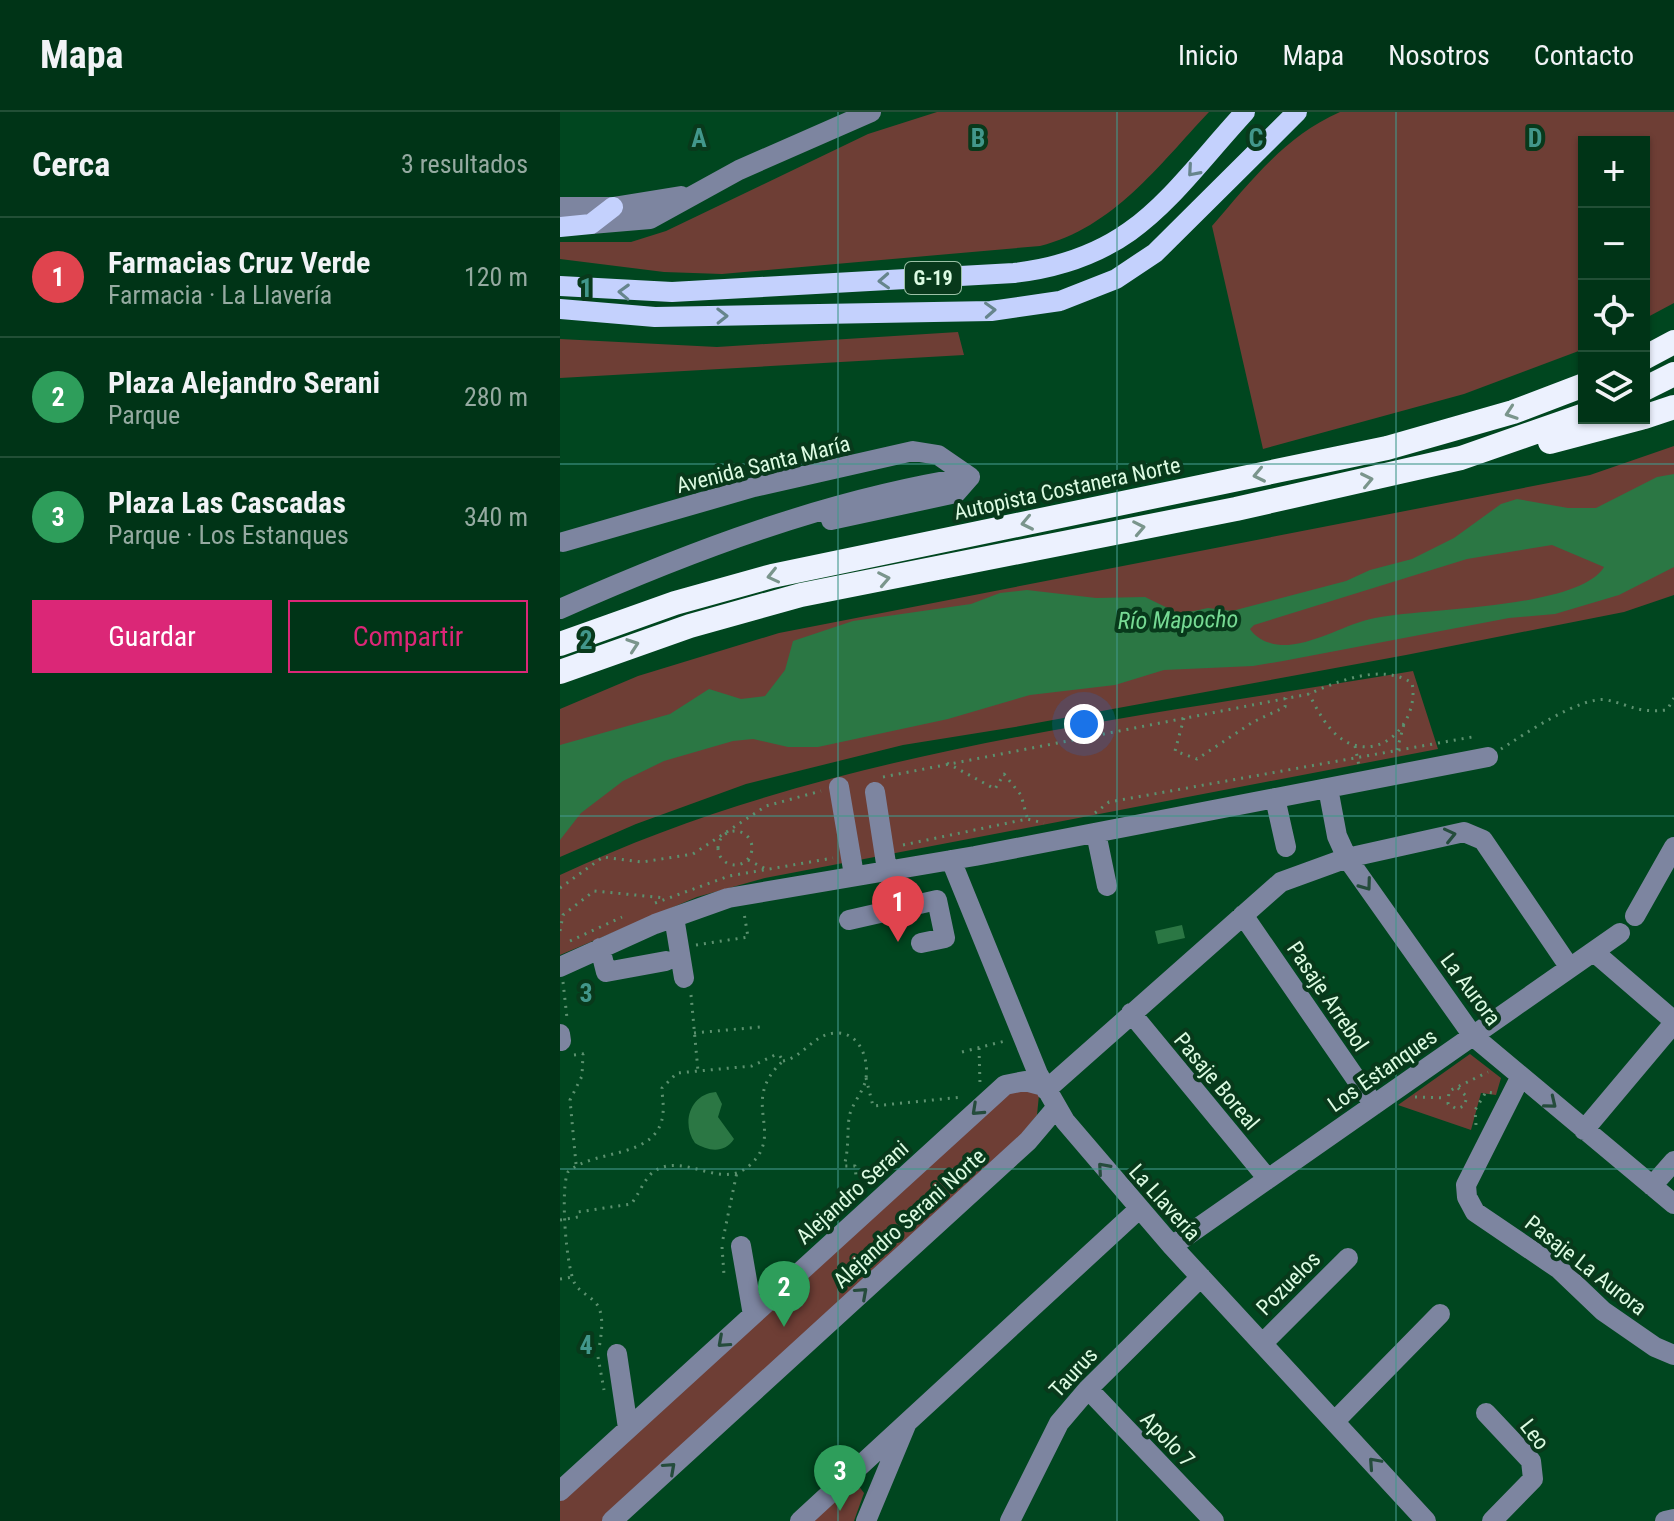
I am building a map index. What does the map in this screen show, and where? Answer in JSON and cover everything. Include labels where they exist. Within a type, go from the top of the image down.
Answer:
[{"type":"highway","points":[[1650,355],[1674,342]]},
{"type":"highway","name":"Autopista Costanera Norte","points":[[560,644],[675,603],[772,576],[1398,445],[1513,412],[1578,387]]},
{"type":"highway","points":[[1650,416],[1674,407]]},
{"type":"highway","points":[[1461,458],[1578,417]]},
{"type":"highway","points":[[560,672],[705,621],[788,598],[1236,509],[1461,458],[1537,445],[1619,424]]},
{"type":"main road","name":"G-19","points":[[560,286],[672,292],[1014,273],[1054,268],[1090,256],[1128,236],[1166,202],[1245,112]]},
{"type":"main road","name":"G-19","points":[[560,309],[655,317],[991,311],[1060,301],[1116,279],[1155,253],[1297,112]]},
{"type":"main road","points":[[560,227],[591,224],[613,207]]},
{"type":"street","points":[[560,214],[591,224],[650,219],[685,197],[871,112]]},
{"type":"street","points":[[560,207],[613,207],[685,197]]},
{"type":"street","name":"Avenida Santa María","points":[[560,609],[684,560],[824,522],[956,493],[970,477],[938,455],[913,451],[754,487],[563,542]]},
{"type":"street","points":[[560,967],[671,907],[728,898],[852,865],[885,860],[951,860],[1095,823],[1275,798],[1488,757]]},
{"type":"street","points":[[874,786],[885,860]]},
{"type":"street","points":[[839,787],[852,865]]},
{"type":"street","name":"La Aurora","points":[[1328,788],[1337,836],[1347,858],[1473,1036],[1674,1204]]},
{"type":"street","points":[[1275,798],[1286,847]]},
{"type":"street","points":[[1095,823],[1107,886]]},
{"type":"street","points":[[1005,1085],[1025,1081],[1049,1095],[1131,1013],[1291,876],[1347,858],[1464,832],[1483,840],[1570,968]]},
{"type":"street","points":[[1635,916],[1674,847]]},
{"type":"street","name":"La Llavería","points":[[951,860],[1049,1095],[1139,1209],[1426,1521]]},
{"type":"street","points":[[849,920],[937,900],[945,938],[921,943]]},
{"type":"street","points":[[671,907],[690,983]]},
{"type":"street","points":[[940,917],[971,909]]},
{"type":"street","name":"Pasaje Arrebol","points":[[1243,915],[1374,1105]]},
{"type":"street","name":"Los Estanques","points":[[1172,1246],[1620,933]]},
{"type":"street","points":[[600,948],[606,972],[666,961]]},
{"type":"street","points":[[1584,1130],[1674,1022],[1594,952]]},
{"type":"street","name":"Pasaje Boreal","points":[[1131,1013],[1268,1179]]},
{"type":"street","points":[[560,1034],[561,1041]]},
{"type":"street","name":"Alejandro Serani","points":[[560,1491],[1005,1085],[1020,1066],[1024,1039]]},
{"type":"street","name":"Pasaje La Aurora","points":[[1520,1078],[1466,1185],[1475,1212],[1559,1269],[1603,1311],[1655,1347],[1674,1355]]},
{"type":"street","name":"Alejandro Serani Norte","points":[[612,1521],[1028,1141],[1049,1095]]},
{"type":"street","points":[[1652,1186],[1674,1161]]},
{"type":"street","points":[[800,1521],[1139,1209]]},
{"type":"street","points":[[741,1246],[753,1315]]},
{"type":"street","name":"Pozuelos","points":[[1263,1343],[1348,1258]]},
{"type":"street","name":"Taurus","points":[[1016,1519],[1047,1442],[1088,1389],[1201,1277]]},
{"type":"street","points":[[1336,1420],[1440,1314]]},
{"type":"street","points":[[617,1354],[628,1428]]},
{"type":"street","name":"Apolo 7","points":[[1088,1389],[1214,1521]]},
{"type":"street","name":"Leo","points":[[1486,1413],[1531,1461],[1533,1479],[1492,1521]]},
{"type":"street","points":[[866,1521],[908,1419]]},
{"type":"street","points":[[851,1473],[871,1482],[876,1498]]},
{"type":"street","points":[[1665,1521],[1674,1519]]},
{"type":"path","points":[[874,786],[947,763],[1309,694],[1353,678],[1379,674],[1403,677],[1412,683],[1415,696],[1397,750]]},
{"type":"path","points":[[1309,694],[1330,728],[1355,745],[1379,744],[1391,738],[1404,724]]},
{"type":"path","points":[[1184,718],[1175,751],[1197,759],[1253,722],[1285,707],[1286,698]]},
{"type":"path","points":[[1095,823],[1109,802],[1472,737],[1488,757],[1556,714],[1604,699],[1640,713],[1667,710],[1674,698]]},
{"type":"path","points":[[947,763],[995,789],[1004,774],[1021,795],[1028,809],[1027,819]]},
{"type":"path","points":[[560,888],[603,857],[642,862],[693,854],[766,806],[839,787]]},
{"type":"path","points":[[885,860],[1027,819],[1042,824],[1055,821]]},
{"type":"path","points":[[725,833],[736,831],[746,834],[752,844],[748,860]]},
{"type":"path","points":[[725,833],[718,849],[723,860],[733,865],[748,860],[766,869]]},
{"type":"path","points":[[654,904],[671,907],[729,876],[766,869],[852,865]]},
{"type":"path","points":[[560,931],[561,913],[594,891],[671,907]]},
{"type":"path","points":[[691,946],[748,937],[742,906]]},
{"type":"path","points":[[560,946],[625,916]]},
{"type":"path","points":[[690,983],[698,1071]]},
{"type":"path","points":[[694,1033],[760,1027]]},
{"type":"path","points":[[562,1219],[578,1217],[578,1212],[631,1204],[654,1171],[667,1167],[683,1166],[710,1174],[737,1172],[759,1155],[765,1130],[762,1088],[769,1074],[783,1061],[798,1058],[821,1037],[837,1033],[854,1038],[861,1046],[873,1106],[971,1097]]},
{"type":"path","points":[[962,1052],[1024,1039]]},
{"type":"path","points":[[976,1090],[981,1083],[979,1048]]},
{"type":"path","points":[[576,1164],[570,1100],[582,1076],[583,1054]]},
{"type":"path","points":[[602,1391],[598,1361],[602,1333],[599,1308],[573,1277],[562,1219],[564,1179],[576,1164],[641,1145],[656,1131],[663,1115],[662,1088],[677,1073],[752,1066],[775,1055],[783,1061]]},
{"type":"path","points":[[1475,1110],[1454,1108],[1447,1101],[1449,1091],[1493,1070]]},
{"type":"path","points":[[864,1214],[858,1197],[855,1166],[844,1166],[850,1146],[849,1115],[866,1078]]},
{"type":"path","points":[[1458,1088],[1467,1097],[1462,1107]]},
{"type":"path","points":[[724,1275],[721,1251],[737,1172]]},
{"type":"path","points":[[560,1279],[573,1277]]},
{"type":"shaded area","points":[[937,112],[1209,112],[1153,173],[1112,210],[1066,237],[1040,246],[722,274],[664,272],[560,259],[560,242],[631,242],[666,231],[868,134]]},
{"type":"shaded area","points":[[1340,112],[1674,112],[1674,303],[1650,316],[1650,136],[1578,136],[1578,351],[1464,394],[1263,449],[1212,226],[1285,147]]},
{"type":"shaded area","points":[[958,332],[964,355],[560,378],[560,339],[717,347]]},
{"type":"shaded area","points":[[1674,446],[1674,595],[1624,612],[1406,655],[903,745],[746,784],[636,824],[560,857],[560,709],[638,676],[779,633],[1590,475]]},
{"type":"shaded area","points":[[1413,671],[1438,749],[765,878],[697,897],[560,955],[560,875],[661,832],[765,797],[871,768],[979,744]]},
{"type":"shaded area","points":[[1470,1054],[1501,1078],[1496,1095],[1481,1093],[1471,1130],[1398,1105]]},
{"type":"shaded area","points":[[1016,1085],[1039,1095],[1037,1115],[1003,1157],[608,1521],[560,1521],[560,1496]]},
{"type":"shaded area","points":[[858,1485],[864,1493],[854,1521],[811,1521],[847,1487]]},
{"type":"water","name":"Río Mapocho","points":[[1674,474],[1674,567],[1619,595],[1555,614],[1509,618],[1283,661],[1253,666],[1164,670],[1115,685],[1030,695],[948,719],[818,747],[788,747],[753,739],[733,741],[664,761],[623,781],[581,813],[560,840],[560,745],[670,714],[709,689],[741,699],[765,696],[785,670],[793,641],[853,621],[971,604],[1000,593],[1027,590],[1096,598],[1145,597],[1180,614],[1208,608],[1232,611],[1346,581],[1370,570],[1412,559],[1454,538],[1501,504],[1517,499],[1568,508],[1596,508],[1657,477]],"holes":[[[1552,545],[1604,567],[1589,581],[1533,599],[1375,618],[1300,643],[1272,644],[1257,637],[1250,629],[1254,625],[1467,559]]]},
{"type":"water","points":[[1182,925],[1185,938],[1158,944],[1155,931]]},
{"type":"water","points":[[716,1092],[722,1104],[718,1117],[734,1139],[726,1147],[716,1150],[695,1143],[689,1119],[690,1111],[700,1098]]},
{"type":"place","name":"Farmacias Cruz Verde","points":[[898,942]]},
{"type":"place","name":"Plaza Alejandro Serani","points":[[784,1327]]},
{"type":"place","name":"Plaza Las Cascadas","points":[[840,1511]]}]
